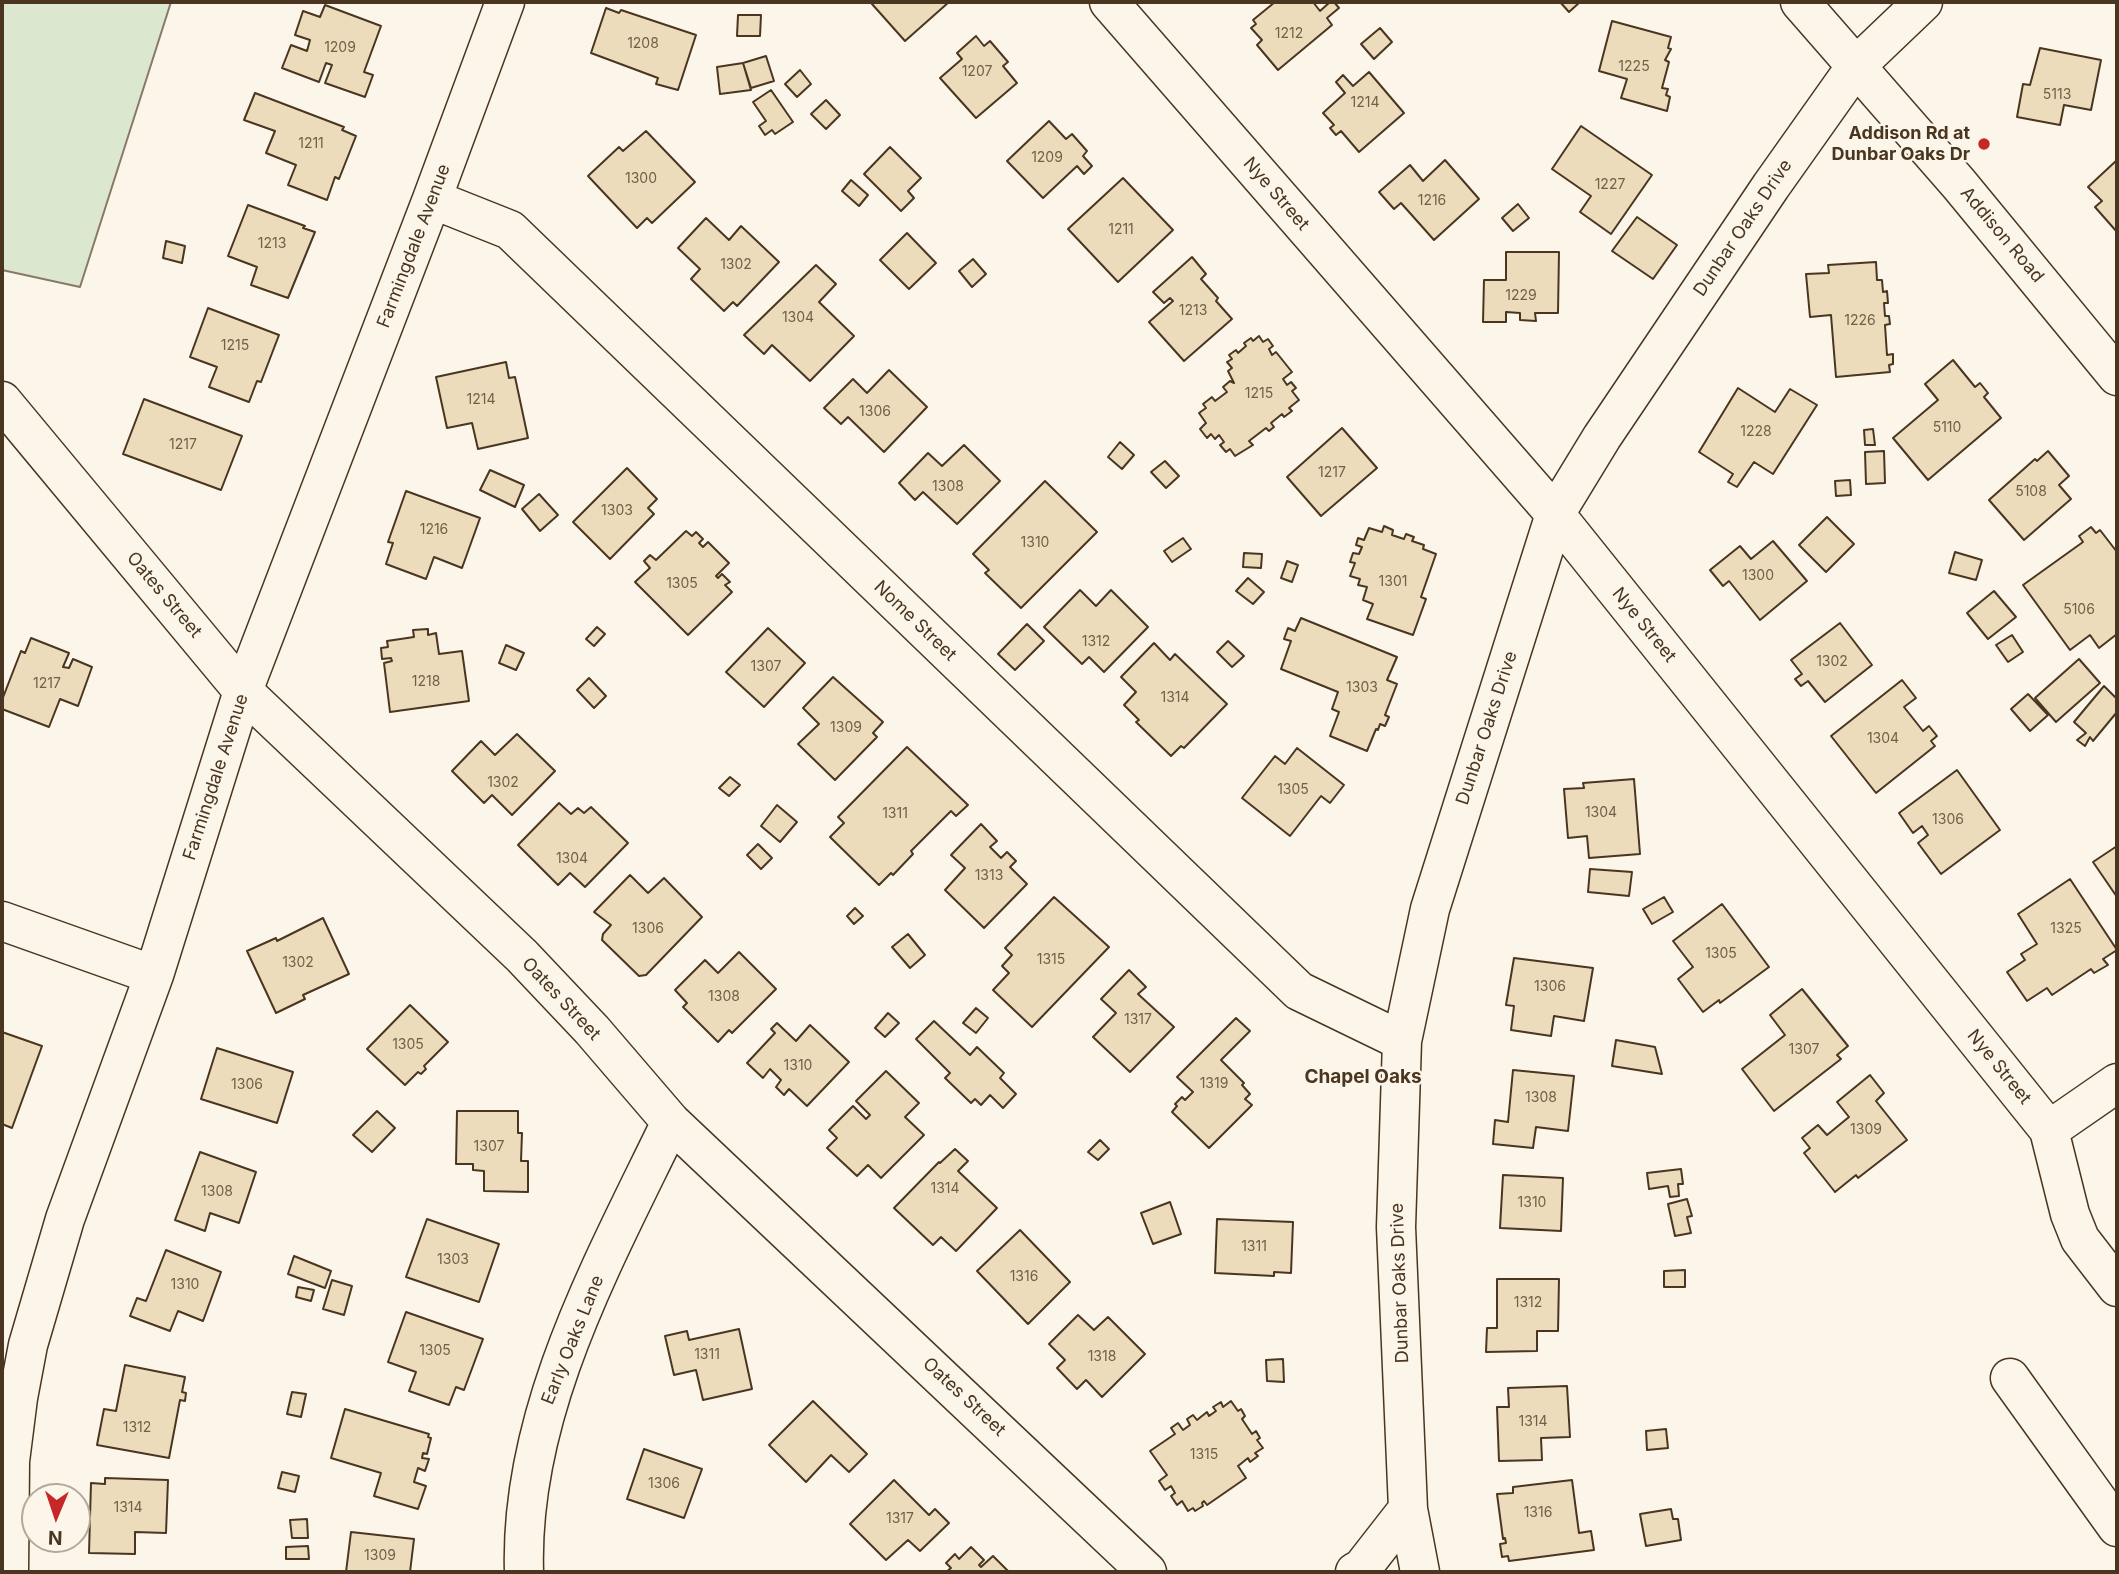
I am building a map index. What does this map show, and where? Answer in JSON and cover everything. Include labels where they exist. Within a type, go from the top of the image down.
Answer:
[{"type":"street","name":"Farmingdale Avenue","points":[[9,1572],[10,1461],[28,1345],[65,1219],[154,975],[243,691],[505,2]]},
{"type":"street","name":"Nye Street","points":[[1109,2],[1555,514],[2049,1130],[2070,1214],[2080,1239],[2117,1287]]},
{"type":"street","name":"Addison Road","points":[[1800,2],[1968,194],[2117,376]]},
{"type":"street","name":"Dunbar Oaks Drive","points":[[1420,1572],[1408,1509],[1396,1227],[1402,1041],[1430,909],[1555,514],[1602,437],[1748,220],[1856,66],[1923,2]]},
{"type":"street","name":"Nome Street","points":[[432,199],[510,230],[1299,991],[1402,1041]]},
{"type":"street","name":"Oates Street","points":[[2,401],[243,691],[522,956],[592,1030],[671,1122],[1147,1572]]},
{"type":"street","points":[[2,921],[154,975]]},
{"type":"street","points":[[2049,1130],[2117,1083]]},
{"type":"street","name":"Early Oaks Lane","points":[[524,1572],[527,1503],[533,1459],[543,1417],[566,1352],[612,1245],[671,1122]]},
{"type":"street","points":[[2010,1378],[2117,1527]]},
{"type":"street","points":[[1355,1572],[1362,1567],[1408,1509]]},
{"type":"green space","points":[[2,2],[171,2],[80,287],[2,270]]},
{"type":"building","points":[[949,2],[905,41],[872,4]]},
{"type":"building","points":[[1275,2],[1313,2],[1320,11],[1330,2],[1334,2],[1339,8],[1327,18],[1332,25],[1278,70],[1257,45],[1262,40],[1251,28],[1256,24],[1253,20]]},
{"type":"building","points":[[1560,2],[1580,2],[1569,12]]},
{"type":"building","points":[[325,5],[381,26],[364,72],[373,75],[365,97],[325,83],[332,65],[326,63],[319,82],[282,68],[291,45],[307,51],[310,40],[295,35],[303,11],[320,17]]},
{"type":"building","points":[[606,8],[619,13],[621,10],[696,35],[678,90],[656,84],[658,78],[591,53]]},
{"type":"building","points":[[738,15],[761,15],[760,36],[737,36]]},
{"type":"building","points":[[1612,21],[1671,37],[1668,48],[1671,49],[1665,60],[1669,62],[1662,88],[1668,89],[1666,95],[1670,97],[1667,111],[1621,98],[1627,79],[1599,71]]},
{"type":"building","points":[[1380,28],[1392,42],[1374,59],[1361,44]]},
{"type":"building","points":[[976,36],[984,46],[990,41],[1008,62],[1003,66],[1017,83],[976,118],[940,78],[962,59],[957,53]]},
{"type":"building","points":[[2040,48],[2101,60],[2091,110],[2064,105],[2060,125],[2017,117],[2023,84],[2030,85]]},
{"type":"building","points":[[766,56],[774,81],[751,88],[743,63]]},
{"type":"building","points":[[743,63],[751,90],[720,94],[717,67]]},
{"type":"building","points":[[800,70],[811,84],[797,97],[785,84]]},
{"type":"building","points":[[1369,72],[1404,113],[1359,152],[1341,131],[1336,135],[1330,128],[1334,125],[1323,113],[1345,93],[1336,82],[1343,75],[1353,86]]},
{"type":"building","points":[[771,90],[793,122],[775,134],[772,130],[765,135],[759,126],[766,121],[753,102]]},
{"type":"building","points":[[255,93],[344,127],[342,130],[356,136],[339,179],[335,177],[327,200],[288,185],[296,165],[266,153],[275,131],[244,120]]},
{"type":"building","points":[[826,100],[840,115],[826,129],[811,114]]},
{"type":"building","points":[[1049,121],[1066,139],[1072,134],[1087,151],[1083,156],[1092,166],[1084,174],[1077,166],[1043,198],[1007,161]]},
{"type":"building","points":[[1581,126],[1652,175],[1611,234],[1580,212],[1591,196],[1552,169]]},
{"type":"building","points":[[646,131],[695,182],[652,223],[647,218],[637,228],[588,176],[619,147],[623,151]]},
{"type":"building","points":[[890,147],[921,178],[908,191],[914,198],[901,211],[864,174]]},
{"type":"building","points":[[1445,160],[1479,199],[1434,240],[1401,203],[1394,209],[1379,192],[1410,165],[1423,181]]},
{"type":"building","points":[[2117,160],[2117,232],[2095,207],[2102,201],[2088,187]]},
{"type":"building","points":[[1123,178],[1173,230],[1118,282],[1068,229]]},
{"type":"building","points":[[851,180],[868,195],[859,206],[842,191]]},
{"type":"building","points":[[1518,204],[1529,218],[1513,231],[1502,218]]},
{"type":"building","points":[[248,205],[315,232],[288,298],[251,285],[257,267],[228,256]]},
{"type":"building","points":[[1637,217],[1677,245],[1653,279],[1612,251]]},
{"type":"building","points":[[706,218],[729,240],[741,226],[779,262],[737,306],[733,302],[724,311],[691,279],[700,269],[678,248]]},
{"type":"building","points":[[907,233],[936,263],[909,289],[880,260]]},
{"type":"building","points":[[166,241],[185,246],[182,263],[163,258]]},
{"type":"building","points":[[1506,252],[1559,252],[1558,313],[1535,313],[1536,321],[1520,320],[1520,313],[1506,312],[1506,322],[1483,322],[1484,280],[1506,280]]},
{"type":"building","points":[[1192,257],[1206,274],[1201,279],[1232,319],[1184,361],[1149,322],[1173,301],[1170,298],[1164,303],[1153,292]]},
{"type":"building","points":[[973,259],[986,274],[972,287],[959,271]]},
{"type":"building","points":[[1876,262],[1877,280],[1882,280],[1883,292],[1887,291],[1885,316],[1889,316],[1890,324],[1885,325],[1887,355],[1893,354],[1893,364],[1889,365],[1890,372],[1836,377],[1831,315],[1810,317],[1806,274],[1829,273],[1828,265]]},
{"type":"building","points":[[816,265],[836,284],[819,302],[854,336],[810,381],[772,345],[764,354],[744,335]]},
{"type":"building","points":[[208,308],[279,335],[261,382],[257,381],[249,402],[209,387],[217,367],[190,357]]},
{"type":"building","points":[[1259,336],[1263,342],[1268,339],[1273,346],[1269,349],[1272,355],[1276,352],[1292,372],[1283,379],[1287,385],[1291,382],[1296,388],[1292,391],[1299,400],[1289,408],[1292,411],[1284,417],[1282,414],[1271,423],[1274,427],[1269,431],[1266,428],[1249,441],[1253,445],[1235,456],[1230,449],[1226,452],[1220,445],[1224,442],[1219,435],[1215,439],[1211,434],[1207,438],[1200,429],[1206,423],[1199,413],[1206,408],[1203,404],[1212,397],[1215,401],[1227,392],[1223,387],[1230,381],[1234,383],[1228,371],[1232,368],[1227,362],[1232,359],[1229,355],[1236,350],[1238,353],[1246,346],[1244,343]]},
{"type":"building","points":[[1953,360],[1975,387],[1980,383],[1988,393],[1984,397],[2001,418],[1928,480],[1893,438],[1938,400],[1925,384]]},
{"type":"building","points":[[506,362],[509,378],[515,377],[528,438],[478,449],[472,423],[447,428],[436,377]]},
{"type":"building","points":[[889,370],[927,407],[884,452],[848,417],[841,424],[824,408],[853,379],[867,393]]},
{"type":"building","points":[[1738,388],[1775,412],[1790,389],[1817,405],[1773,474],[1754,462],[1737,487],[1728,482],[1733,474],[1699,452]]},
{"type":"building","points":[[144,399],[242,436],[221,490],[123,454]]},
{"type":"building","points":[[1342,428],[1377,468],[1321,516],[1287,477]]},
{"type":"building","points":[[1873,429],[1875,445],[1865,445],[1864,430]]},
{"type":"building","points":[[1120,442],[1134,455],[1122,469],[1108,457]]},
{"type":"building","points":[[964,445],[1000,481],[957,524],[923,492],[915,500],[899,483],[928,453],[942,466]]},
{"type":"building","points":[[1884,451],[1885,483],[1866,484],[1865,452]]},
{"type":"building","points":[[2048,451],[2069,476],[2059,485],[2071,499],[2024,540],[1989,500],[2035,459],[2037,461]]},
{"type":"building","points":[[1165,461],[1179,476],[1166,488],[1151,472]]},
{"type":"building","points":[[627,468],[657,499],[648,508],[654,514],[610,559],[573,522]]},
{"type":"building","points":[[490,470],[524,485],[515,507],[480,490]]},
{"type":"building","points":[[1850,480],[1851,495],[1836,496],[1835,481]]},
{"type":"building","points":[[1045,481],[1097,532],[1021,608],[985,573],[989,570],[973,554]]},
{"type":"building","points":[[406,491],[480,518],[462,568],[434,557],[426,579],[386,564],[393,543],[388,542]]},
{"type":"building","points":[[539,494],[558,515],[540,531],[522,509]]},
{"type":"building","points":[[1827,517],[1854,544],[1826,572],[1799,545]]},
{"type":"building","points":[[1384,526],[1393,530],[1392,535],[1404,539],[1406,534],[1414,537],[1412,541],[1424,545],[1423,549],[1436,554],[1421,597],[1426,599],[1413,635],[1367,619],[1373,604],[1363,600],[1367,587],[1358,585],[1360,579],[1350,576],[1355,563],[1350,562],[1353,553],[1359,554],[1362,547],[1356,545],[1358,538],[1364,540],[1369,528],[1382,532]]},
{"type":"building","points":[[2091,527],[2096,533],[2100,530],[2117,552],[2117,634],[2099,648],[2090,635],[2070,650],[2023,585],[2083,542],[2079,536]]},
{"type":"building","points":[[686,531],[692,536],[696,532],[703,539],[699,543],[703,547],[708,542],[729,563],[716,576],[718,578],[722,574],[730,582],[725,585],[732,592],[688,635],[635,582],[650,568],[644,561],[650,555],[656,560]]},
{"type":"building","points":[[1183,538],[1191,549],[1172,562],[1164,551]]},
{"type":"building","points":[[1773,541],[1807,581],[1760,620],[1729,581],[1723,586],[1710,570],[1740,546],[1751,559]]},
{"type":"building","points":[[1955,552],[1982,560],[1976,580],[1949,573]]},
{"type":"building","points":[[1244,553],[1262,554],[1261,568],[1243,567]]},
{"type":"building","points":[[1287,561],[1298,565],[1292,582],[1281,578]]},
{"type":"building","points":[[1248,578],[1264,592],[1253,604],[1236,591]]},
{"type":"building","points":[[1080,590],[1096,606],[1111,590],[1148,627],[1104,672],[1089,657],[1082,664],[1044,627]]},
{"type":"building","points":[[1994,591],[2016,617],[1988,639],[1967,613]]},
{"type":"building","points":[[1301,618],[1397,657],[1387,680],[1397,684],[1385,715],[1389,717],[1385,726],[1380,724],[1378,730],[1376,729],[1367,751],[1330,736],[1339,712],[1332,709],[1338,692],[1281,669],[1291,641],[1284,639],[1288,628],[1295,631]]},
{"type":"building","points":[[1840,623],[1872,665],[1825,702],[1808,681],[1801,686],[1795,679],[1802,674],[1791,660]]},
{"type":"building","points":[[1027,624],[1044,641],[1015,670],[998,654]]},
{"type":"building","points":[[597,627],[605,634],[594,646],[586,639]]},
{"type":"building","points":[[768,628],[805,663],[764,707],[726,672]]},
{"type":"building","points":[[428,629],[428,635],[436,633],[439,654],[462,651],[469,701],[390,712],[384,663],[392,661],[391,658],[382,659],[381,648],[388,647],[387,641],[414,637],[413,630]]},
{"type":"building","points":[[2012,635],[2023,652],[2008,662],[1996,645]]},
{"type":"building","points":[[31,638],[69,653],[63,667],[69,668],[73,659],[92,667],[78,706],[60,699],[49,727],[2,709],[2,700],[21,651],[25,653]]},
{"type":"building","points":[[1228,641],[1244,656],[1232,667],[1217,652]]},
{"type":"building","points":[[1154,643],[1170,660],[1175,654],[1227,704],[1184,748],[1181,746],[1171,756],[1136,722],[1139,720],[1124,705],[1136,692],[1121,677]]},
{"type":"building","points":[[506,645],[524,653],[516,670],[499,663]]},
{"type":"building","points":[[2079,659],[2100,683],[2056,722],[2035,698]]},
{"type":"building","points":[[833,677],[883,722],[873,733],[877,737],[835,780],[798,744],[819,724],[803,708]]},
{"type":"building","points":[[589,678],[606,696],[594,708],[577,690]]},
{"type":"building","points":[[1902,680],[1916,698],[1904,707],[1923,731],[1929,726],[1937,736],[1931,741],[1935,746],[1876,793],[1831,736]]},
{"type":"building","points":[[2104,686],[2117,699],[2117,712],[2093,741],[2090,737],[2085,746],[2077,740],[2086,733],[2074,722]]},
{"type":"building","points":[[2028,694],[2048,715],[2030,731],[2011,709]]},
{"type":"building","points":[[517,734],[555,771],[512,815],[492,795],[484,803],[452,771],[481,741],[495,755]]},
{"type":"building","points":[[907,747],[968,805],[956,816],[951,811],[911,851],[913,854],[893,875],[891,873],[879,885],[830,837],[844,823],[838,817]]},
{"type":"building","points":[[1297,748],[1344,785],[1330,803],[1321,796],[1290,836],[1242,798],[1275,756],[1285,764]]},
{"type":"building","points":[[1957,770],[2000,830],[1941,874],[1918,843],[1928,835],[1922,826],[1913,833],[1899,813]]},
{"type":"building","points":[[730,777],[740,785],[729,796],[719,788]]},
{"type":"building","points":[[1634,779],[1640,854],[1589,858],[1587,836],[1568,838],[1564,789],[1584,788],[1583,783]]},
{"type":"building","points":[[559,803],[571,814],[578,808],[584,813],[591,807],[628,843],[585,887],[570,873],[558,885],[518,845]]},
{"type":"building","points":[[777,805],[797,822],[780,842],[761,826]]},
{"type":"building","points":[[981,824],[997,841],[990,847],[1001,858],[1007,852],[1016,861],[1010,867],[1027,884],[984,928],[945,890],[965,868],[951,855]]},
{"type":"building","points":[[758,844],[772,858],[761,869],[747,855]]},
{"type":"building","points":[[2117,846],[2117,897],[2093,862]]},
{"type":"building","points":[[1590,869],[1632,872],[1629,896],[1588,892]]},
{"type":"building","points":[[630,875],[648,893],[664,878],[702,917],[646,975],[639,976],[602,940],[603,934],[611,925],[594,912]]},
{"type":"building","points":[[2070,879],[2117,950],[2103,959],[2108,965],[2094,973],[2091,969],[2052,995],[2047,988],[2027,1001],[2007,972],[2025,960],[2021,954],[2037,944],[2018,914]]},
{"type":"building","points":[[1054,897],[1109,947],[1032,1027],[993,990],[1009,973],[1002,966],[1012,955],[1005,948]]},
{"type":"building","points":[[1664,897],[1673,912],[1652,924],[1643,909]]},
{"type":"building","points":[[1722,904],[1769,967],[1720,1003],[1719,1000],[1703,1012],[1678,979],[1693,967],[1673,941]]},
{"type":"building","points":[[855,908],[863,916],[854,924],[847,916]]},
{"type":"building","points":[[323,918],[349,974],[303,995],[305,999],[276,1013],[247,951],[276,938],[277,941]]},
{"type":"building","points":[[908,934],[925,955],[910,968],[892,947]]},
{"type":"building","points":[[739,952],[776,989],[732,1033],[729,1030],[718,1042],[683,1007],[687,1003],[675,990],[705,960],[718,973]]},
{"type":"building","points":[[1514,958],[1593,968],[1584,1021],[1554,1016],[1551,1036],[1511,1030],[1514,1006],[1506,1005]]},
{"type":"building","points":[[1129,970],[1146,987],[1138,994],[1174,1027],[1130,1072],[1093,1037],[1116,1013],[1101,999]]},
{"type":"building","points":[[1802,989],[1848,1046],[1837,1055],[1841,1059],[1774,1111],[1742,1069],[1785,1035],[1770,1015]]},
{"type":"building","points":[[410,1005],[448,1042],[424,1066],[426,1069],[421,1074],[418,1072],[405,1085],[367,1049]]},
{"type":"building","points":[[976,1008],[988,1018],[976,1033],[963,1023]]},
{"type":"building","points":[[888,1013],[899,1023],[885,1037],[875,1028]]},
{"type":"building","points":[[1236,1018],[1250,1031],[1221,1060],[1244,1083],[1242,1085],[1250,1094],[1245,1099],[1252,1105],[1209,1148],[1172,1112],[1182,1097],[1185,1100],[1193,1092],[1177,1077]]},
{"type":"building","points":[[934,1021],[970,1055],[977,1047],[1004,1073],[1000,1078],[1016,1094],[1003,1108],[990,1095],[981,1105],[975,1099],[971,1103],[945,1078],[950,1073],[916,1039]]},
{"type":"building","points":[[777,1023],[796,1041],[810,1025],[849,1062],[807,1106],[789,1089],[784,1095],[776,1087],[781,1080],[770,1069],[763,1078],[747,1063],[775,1033],[771,1029]]},
{"type":"building","points":[[2,1032],[42,1046],[12,1128],[2,1124]]},
{"type":"building","points":[[1616,1040],[1655,1047],[1662,1074],[1612,1066]]},
{"type":"building","points":[[217,1048],[293,1072],[277,1123],[201,1099]]},
{"type":"building","points":[[1513,1070],[1574,1076],[1568,1131],[1536,1127],[1533,1148],[1493,1144],[1495,1120],[1508,1122]]},
{"type":"building","points":[[886,1071],[919,1103],[905,1117],[924,1135],[881,1178],[868,1165],[857,1176],[827,1148],[837,1138],[829,1130],[853,1106],[866,1119],[870,1115],[856,1101]]},
{"type":"building","points":[[1870,1075],[1884,1093],[1876,1101],[1907,1140],[1858,1178],[1856,1175],[1835,1192],[1804,1153],[1810,1148],[1802,1138],[1818,1125],[1827,1135],[1849,1117],[1837,1102]]},
{"type":"building","points":[[377,1111],[395,1128],[372,1152],[353,1135]]},
{"type":"building","points":[[457,1111],[518,1111],[518,1133],[522,1133],[521,1161],[528,1161],[528,1192],[484,1191],[484,1171],[473,1170],[473,1164],[456,1164]]},
{"type":"building","points":[[1100,1140],[1109,1149],[1098,1160],[1088,1152]]},
{"type":"building","points":[[955,1149],[968,1161],[958,1171],[997,1208],[956,1251],[941,1237],[933,1245],[894,1208]]},
{"type":"building","points":[[200,1152],[256,1172],[239,1223],[210,1213],[205,1231],[175,1220]]},
{"type":"building","points":[[1681,1169],[1683,1184],[1678,1184],[1679,1196],[1670,1197],[1668,1186],[1649,1189],[1647,1173]]},
{"type":"building","points":[[1503,1175],[1563,1178],[1561,1231],[1500,1228]]},
{"type":"building","points":[[1687,1199],[1692,1216],[1687,1217],[1691,1233],[1675,1236],[1668,1204]]},
{"type":"building","points":[[1170,1202],[1181,1234],[1153,1244],[1141,1213]]},
{"type":"building","points":[[427,1219],[499,1244],[479,1302],[406,1277]]},
{"type":"building","points":[[1217,1219],[1293,1222],[1291,1273],[1274,1272],[1274,1276],[1215,1273]]},
{"type":"building","points":[[1020,1230],[1070,1282],[1028,1324],[977,1271]]},
{"type":"building","points":[[166,1250],[221,1272],[203,1321],[178,1311],[170,1331],[130,1316],[137,1298],[146,1301]]},
{"type":"building","points":[[294,1256],[331,1271],[325,1288],[288,1274]]},
{"type":"building","points":[[1685,1270],[1685,1287],[1664,1287],[1664,1271]]},
{"type":"building","points":[[1497,1279],[1559,1279],[1558,1331],[1537,1331],[1537,1351],[1486,1352],[1487,1328],[1497,1328]]},
{"type":"building","points":[[332,1280],[352,1286],[344,1315],[323,1309]]},
{"type":"building","points":[[298,1287],[314,1290],[311,1301],[296,1297]]},
{"type":"building","points":[[406,1312],[483,1339],[464,1390],[456,1387],[449,1405],[409,1391],[416,1372],[388,1362]]},
{"type":"building","points":[[1078,1315],[1094,1330],[1108,1317],[1145,1354],[1102,1397],[1086,1380],[1077,1389],[1057,1368],[1065,1360],[1049,1344]]},
{"type":"building","points":[[739,1329],[752,1389],[703,1400],[696,1370],[674,1375],[665,1336],[687,1331],[689,1340]]},
{"type":"building","points":[[1283,1359],[1284,1382],[1267,1381],[1266,1360]]},
{"type":"building","points":[[125,1365],[185,1377],[182,1392],[186,1393],[185,1401],[180,1400],[169,1458],[97,1445],[104,1409],[116,1411]]},
{"type":"building","points":[[1567,1386],[1570,1437],[1541,1438],[1542,1460],[1499,1461],[1497,1407],[1509,1407],[1508,1388]]},
{"type":"building","points":[[292,1392],[306,1394],[301,1417],[287,1414]]},
{"type":"building","points":[[813,1401],[867,1454],[849,1472],[831,1455],[806,1482],[769,1445]]},
{"type":"building","points":[[1231,1401],[1238,1411],[1241,1409],[1245,1416],[1242,1419],[1252,1434],[1256,1431],[1260,1438],[1257,1440],[1263,1448],[1255,1453],[1258,1456],[1250,1462],[1248,1458],[1238,1466],[1246,1478],[1207,1505],[1204,1501],[1203,1506],[1195,1511],[1193,1508],[1188,1511],[1182,1501],[1177,1505],[1171,1496],[1175,1493],[1171,1486],[1165,1490],[1159,1481],[1167,1475],[1150,1451],[1175,1434],[1171,1428],[1178,1423],[1183,1430],[1190,1425],[1187,1419],[1193,1415],[1197,1420],[1207,1412],[1209,1416],[1216,1411],[1213,1407],[1221,1402],[1223,1407]]},
{"type":"building","points":[[345,1409],[429,1434],[428,1437],[431,1438],[427,1454],[423,1453],[422,1458],[429,1459],[425,1471],[418,1468],[414,1482],[426,1486],[418,1509],[374,1496],[381,1473],[331,1458]]},
{"type":"building","points":[[1666,1429],[1668,1448],[1647,1450],[1646,1431]]},
{"type":"building","points":[[644,1449],[702,1469],[684,1518],[627,1499]]},
{"type":"building","points":[[282,1472],[299,1476],[295,1492],[278,1488]]},
{"type":"building","points":[[105,1478],[168,1480],[166,1533],[135,1532],[135,1554],[89,1553],[91,1483],[105,1484]]},
{"type":"building","points":[[894,1480],[929,1515],[935,1509],[949,1523],[920,1551],[908,1540],[886,1560],[850,1524]]},
{"type":"building","points":[[1572,1480],[1579,1533],[1591,1531],[1594,1550],[1509,1561],[1508,1556],[1502,1557],[1500,1544],[1506,1543],[1505,1538],[1503,1539],[1497,1494],[1513,1493],[1513,1487]]},
{"type":"building","points":[[1671,1509],[1673,1519],[1678,1519],[1681,1540],[1646,1546],[1640,1514]]},
{"type":"building","points":[[307,1519],[308,1538],[292,1538],[290,1520]]},
{"type":"building","points":[[351,1532],[414,1539],[410,1572],[346,1572]]},
{"type":"building","points":[[308,1546],[309,1559],[286,1559],[286,1547]]},
{"type":"building","points":[[971,1547],[984,1560],[979,1565],[981,1567],[993,1556],[1009,1572],[946,1572],[951,1568],[946,1563],[955,1554],[959,1559]]},
{"type":"place","name":"Addison Rd at Dunbar Oaks Dr","points":[[1984,144]]},
{"type":"district","name":"Chapel Oaks","points":[[1363,1077]]}]
